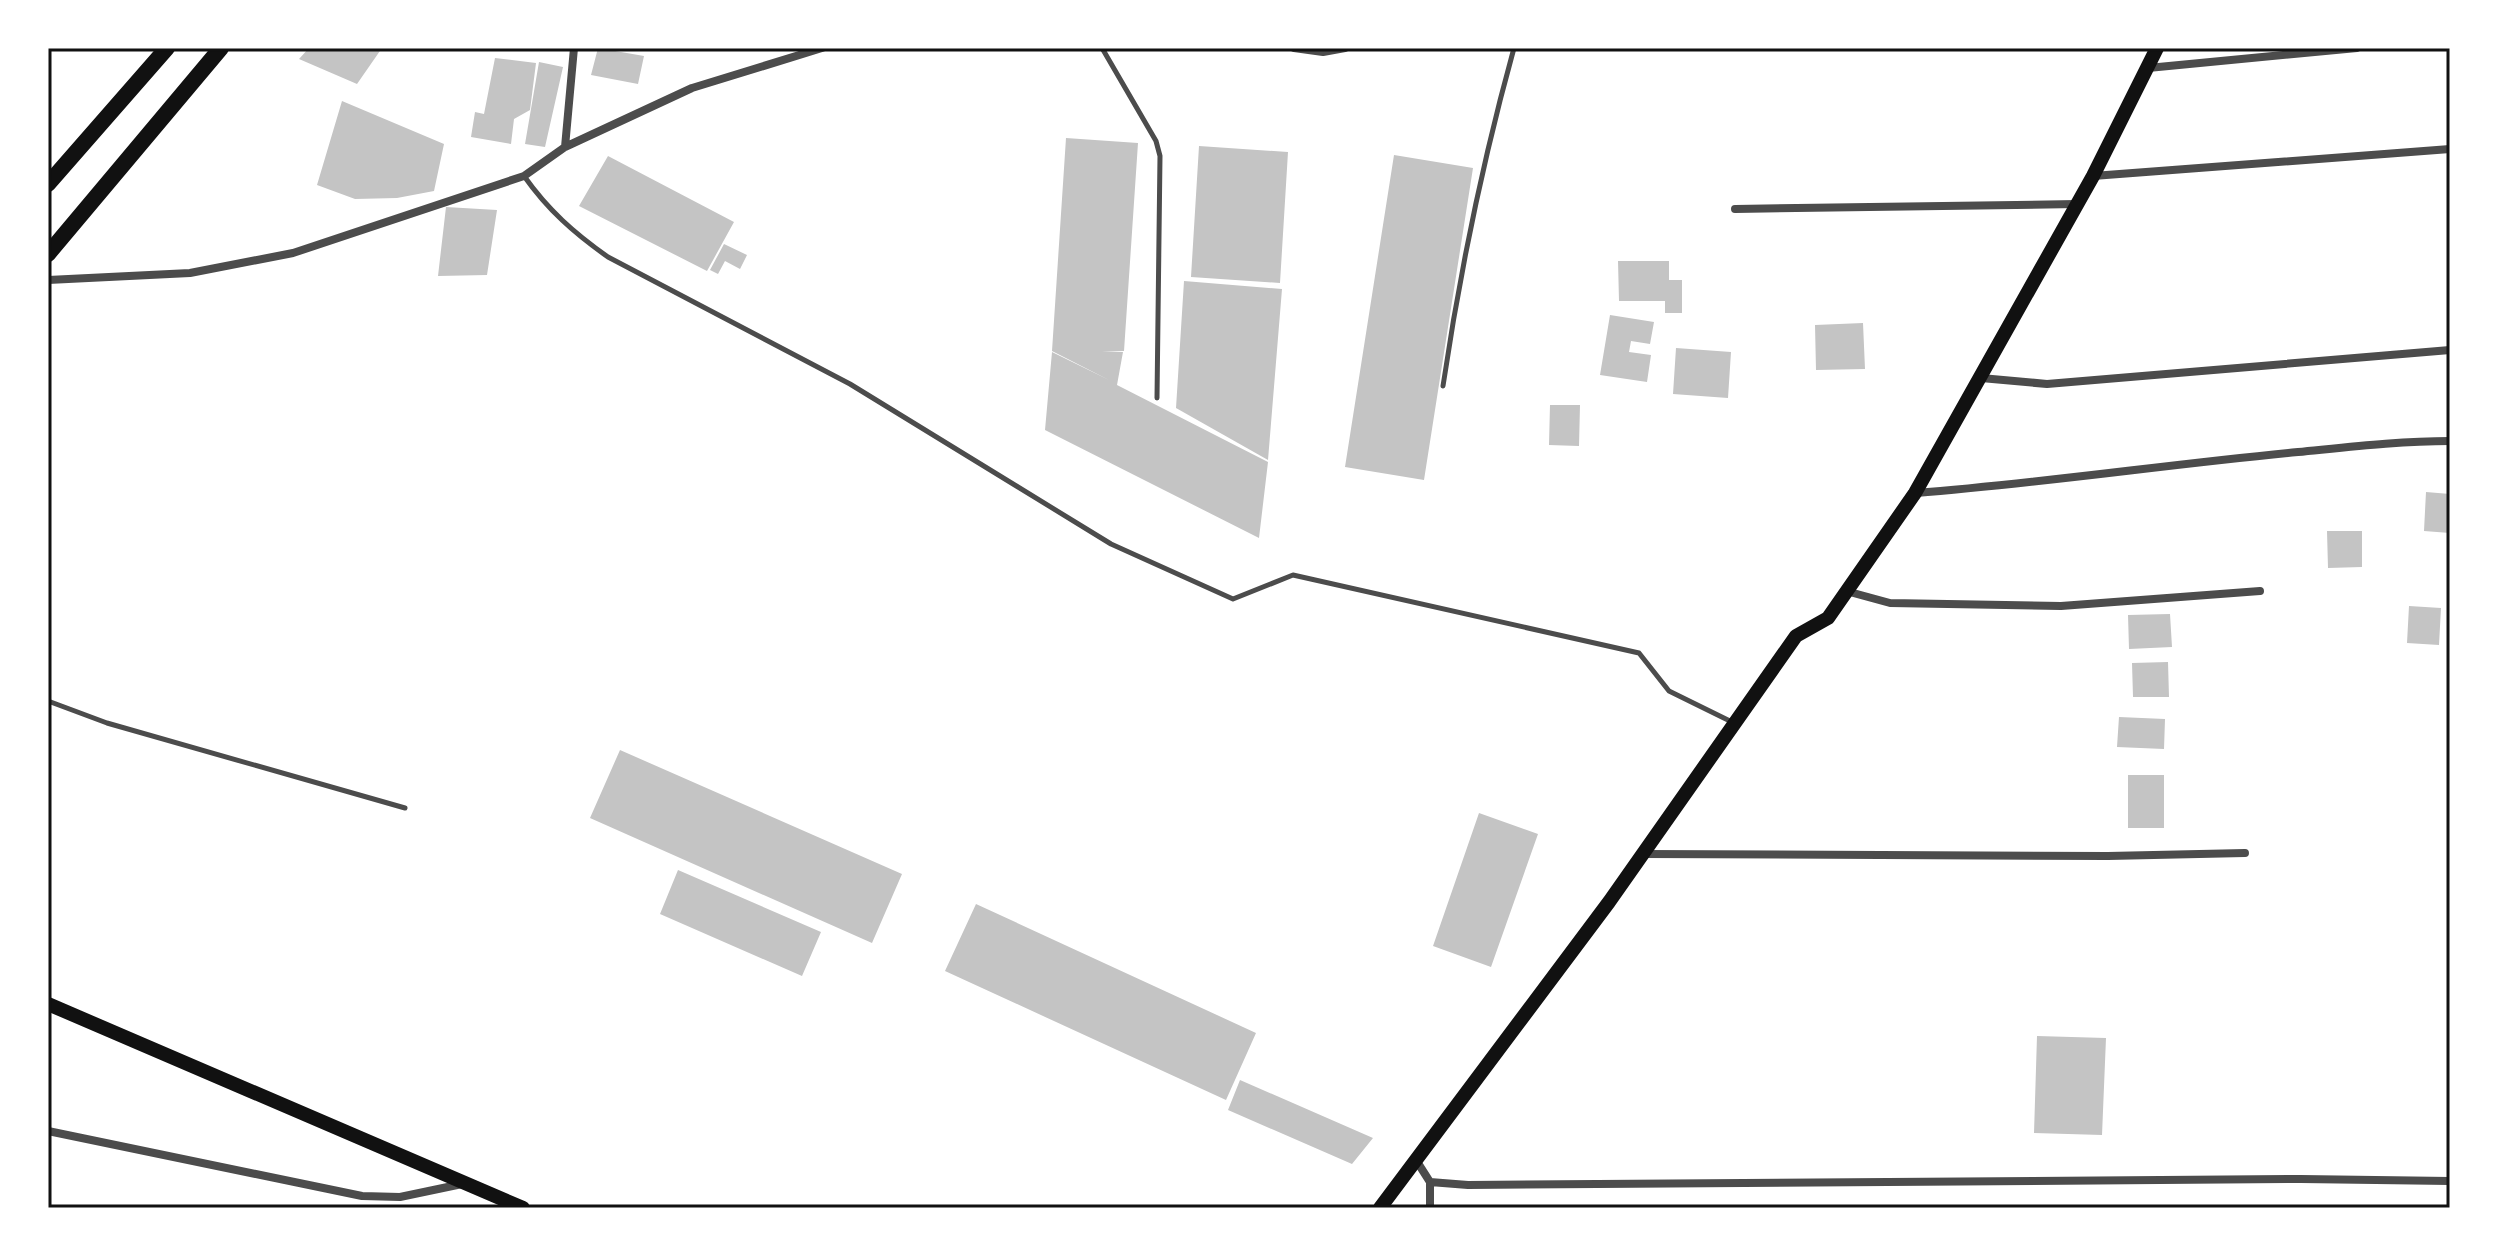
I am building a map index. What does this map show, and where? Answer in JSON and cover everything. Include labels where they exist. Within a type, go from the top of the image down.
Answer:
[{"type":"highway","points":[[48,184],[167,48]]},
{"type":"highway","points":[[48,254],[221,48]]},
{"type":"main road","points":[[1380,1208],[1642,854],[1796,636],[1828,618],[1915,493],[2093,176],[2157,48]]},
{"type":"main road","points":[[48,1004],[523,1208]]},
{"type":"street","points":[[565,147],[574,48]]},
{"type":"street","points":[[48,280],[190,273],[293,253],[524,176],[565,147],[692,88],[822,48]]},
{"type":"street","points":[[1294,48],[1323,52],[1345,48]]},
{"type":"street","points":[[2147,68],[2357,48]]},
{"type":"street","points":[[2093,176],[2450,149]]},
{"type":"street","points":[[1735,209],[2077,204]]},
{"type":"street","points":[[1981,378],[2047,384],[2450,350]]},
{"type":"street","points":[[1915,493],[2030,484],[2230,458],[2412,441],[2450,441]]},
{"type":"street","points":[[1845,591],[1890,603],[2061,606],[2260,591]]},
{"type":"street","points":[[1642,854],[2108,856],[2245,853]]},
{"type":"street","points":[[48,1131],[362,1196],[400,1197],[466,1183]]},
{"type":"street","points":[[1416,1160],[1430,1182],[1430,1208]]},
{"type":"street","points":[[1430,1182],[1490,1186],[2301,1179],[2450,1181]]},
{"type":"lane","points":[[1102,48],[1156,141],[1160,156],[1157,398]]},
{"type":"lane","points":[[1443,386],[1464,250],[1488,141],[1514,48]]},
{"type":"lane","points":[[524,176],[544,204],[573,233],[608,257],[850,384],[1111,544],[1233,599],[1293,575],[1639,653],[1669,691],[1735,723]]},
{"type":"lane","points":[[48,701],[107,723],[405,808]]},
{"type":"building","points":[[309,48],[382,48],[357,84],[299,59]]},
{"type":"building","points":[[598,48],[644,56],[638,84],[591,75]]},
{"type":"building","points":[[495,58],[536,63],[530,110],[514,119],[511,144],[471,137],[475,112],[484,114]]},
{"type":"building","points":[[539,62],[563,67],[545,147],[525,144]]},
{"type":"building","points":[[342,101],[444,144],[434,191],[397,198],[355,199],[317,185]]},
{"type":"building","points":[[1066,138],[1138,143],[1124,351],[1102,351],[1123,352],[1117,385],[1268,462],[1259,538],[1045,430],[1052,352],[1109,380],[1052,351]]},
{"type":"building","points":[[1199,146],[1288,152],[1280,283],[1191,277]]},
{"type":"building","points":[[1394,155],[1473,168],[1424,480],[1345,467]]},
{"type":"building","points":[[608,156],[734,222],[707,271],[579,206]]},
{"type":"building","points":[[446,207],[497,210],[487,275],[438,276]]},
{"type":"building","points":[[724,244],[747,255],[740,269],[725,261],[718,274],[710,270]]},
{"type":"building","points":[[1618,261],[1669,261],[1669,280],[1682,280],[1682,313],[1665,313],[1665,301],[1619,301]]},
{"type":"building","points":[[1184,281],[1282,289],[1268,460],[1176,408]]},
{"type":"building","points":[[1610,315],[1654,322],[1650,344],[1631,341],[1629,352],[1651,355],[1647,382],[1600,375]]},
{"type":"building","points":[[1863,323],[1865,369],[1816,370],[1815,325]]},
{"type":"building","points":[[1676,348],[1731,352],[1728,398],[1673,394]]},
{"type":"building","points":[[1550,405],[1580,405],[1579,446],[1549,445]]},
{"type":"building","points":[[2426,492],[2450,494],[2450,533],[2424,531]]},
{"type":"building","points":[[2327,531],[2362,531],[2362,567],[2328,568]]},
{"type":"building","points":[[2409,606],[2441,608],[2439,645],[2407,643]]},
{"type":"building","points":[[2170,614],[2172,647],[2129,649],[2128,615]]},
{"type":"building","points":[[2168,662],[2169,697],[2133,697],[2132,663]]},
{"type":"building","points":[[2119,717],[2165,719],[2164,749],[2117,747]]},
{"type":"building","points":[[620,750],[902,874],[872,943],[590,818]]},
{"type":"building","points":[[2128,775],[2164,775],[2164,828],[2128,828]]},
{"type":"building","points":[[1479,813],[1538,834],[1491,967],[1433,946]]},
{"type":"building","points":[[678,870],[821,932],[802,976],[660,914]]},
{"type":"building","points":[[976,904],[1256,1033],[1226,1100],[945,971]]},
{"type":"building","points":[[2037,1036],[2106,1038],[2102,1135],[2034,1133]]},
{"type":"building","points":[[1240,1080],[1373,1138],[1352,1164],[1228,1110]]}]
